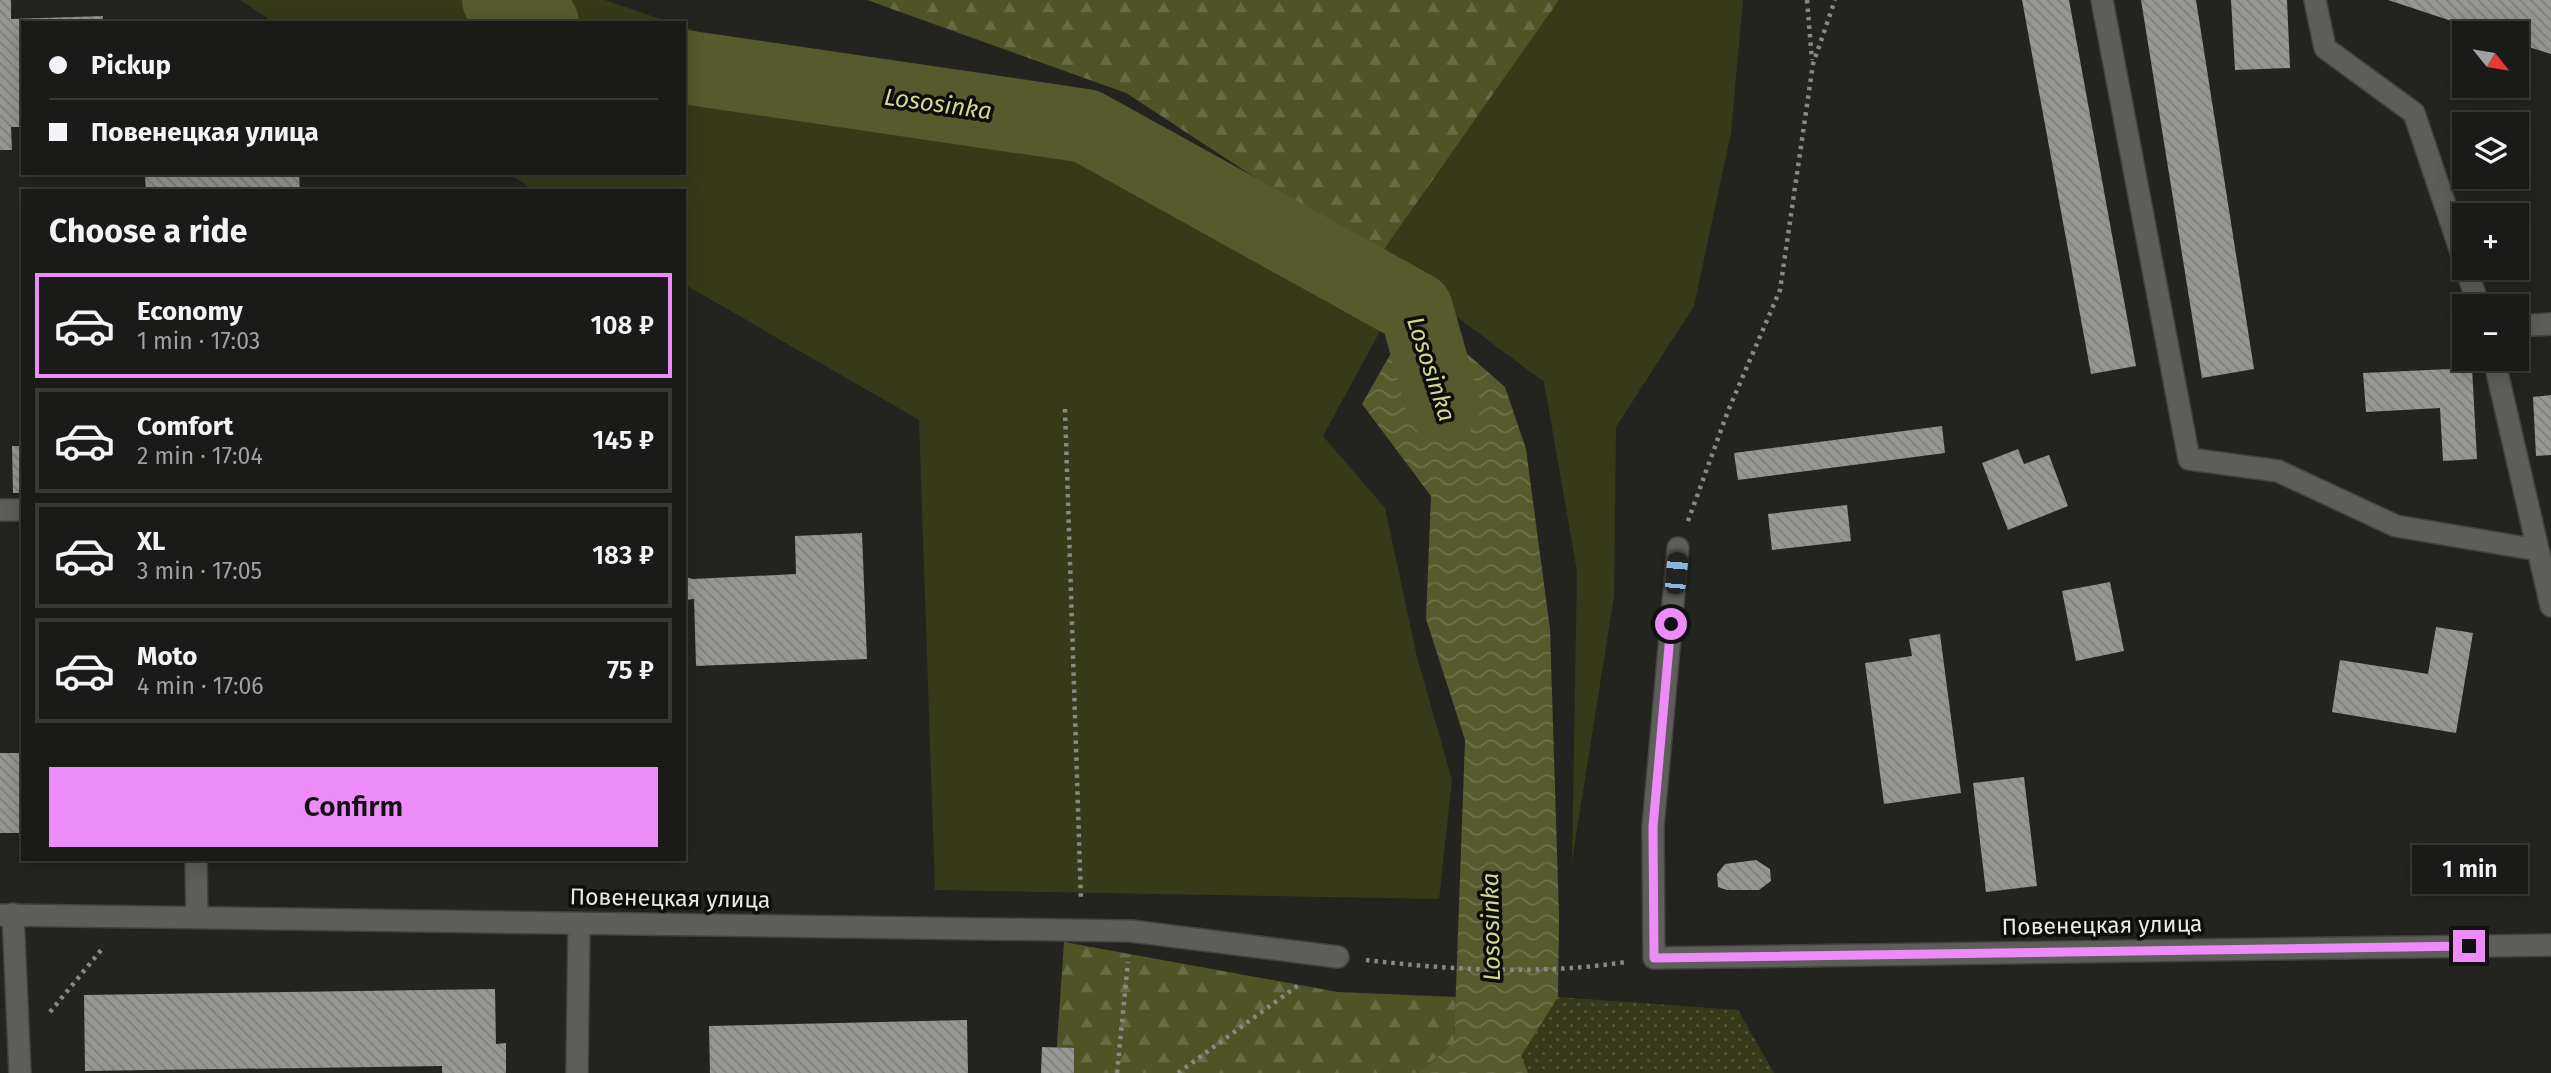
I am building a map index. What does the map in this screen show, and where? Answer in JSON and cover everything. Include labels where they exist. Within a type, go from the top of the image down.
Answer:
[{"type":"street","points":[[2102,0],[2189,460],[2278,471],[2396,526],[2538,550]]},
{"type":"street","points":[[2315,0],[2325,48],[2414,113],[2452,225]]},
{"type":"street","points":[[2529,325],[2551,324]]},
{"type":"street","points":[[2497,371],[2551,606]]},
{"type":"street","points":[[0,510],[21,510]]},
{"type":"street","points":[[1654,958],[1653,827],[1678,548]]},
{"type":"street","points":[[196,861],[197,917]]},
{"type":"street","points":[[6,915],[20,1073]]},
{"type":"street","name":"Повенецкая улица","points":[[6,915],[1131,931],[1338,957]]},
{"type":"street","points":[[577,1073],[579,923]]},
{"type":"street","name":"Повенецкая улица","points":[[1654,958],[2551,945]]},
{"type":"path","points":[[1807,0],[1812,64]]},
{"type":"path","points":[[1678,548],[1728,411],[1780,290],[1812,64],[1835,0]]},
{"type":"path","points":[[1065,408],[1082,930]]},
{"type":"path","points":[[18,1050],[130,916]]},
{"type":"path","points":[[1117,1073],[1131,931]]},
{"type":"path","points":[[1178,1073],[1338,957],[1445,969],[1582,969],[1654,958]]},
{"type":"shaded area","points":[[240,0],[605,0],[666,21],[272,21]]},
{"type":"shaded area","points":[[1559,0],[1743,0],[1731,133],[1694,306],[1616,427],[1614,596],[1572,861],[1577,571],[1544,382],[1378,258]]},
{"type":"shaded area","points":[[686,28],[1073,157],[1385,322],[1323,436],[1385,508],[1417,657],[1452,780],[1439,899],[935,890],[919,420],[686,285],[686,189],[532,189],[511,175],[686,175]]},
{"type":"shaded area","points":[[1558,997],[1738,1010],[1774,1073],[1528,1073],[1520,1056]]},
{"type":"green space","points":[[867,0],[1559,0],[1378,258],[1126,93]]},
{"type":"green space","points":[[1064,942],[1338,992],[1456,997],[1454,1042],[1418,1073],[1055,1073]]},
{"type":"water","points":[[1416,309],[1505,387],[1526,449],[1550,629],[1559,916],[1558,997],[1521,1056],[1528,1073],[1418,1073],[1454,1042],[1465,740],[1426,619],[1431,496],[1362,404]]},
{"type":"building","points":[[0,0],[11,0],[11,19],[103,16],[103,21],[21,21],[21,127],[11,127],[12,150],[0,150]]},
{"type":"building","points":[[2022,0],[2069,0],[2136,366],[2091,374]]},
{"type":"building","points":[[2141,0],[2196,0],[2254,369],[2202,378]]},
{"type":"building","points":[[2231,0],[2287,0],[2290,68],[2235,70]]},
{"type":"building","points":[[2388,0],[2551,0],[2551,54],[2529,47],[2529,21],[2452,21]]},
{"type":"building","points":[[299,175],[300,189],[146,189],[145,176]]},
{"type":"building","points":[[2452,369],[2472,371],[2477,459],[2443,461],[2440,408],[2366,412],[2363,373]]},
{"type":"building","points":[[2551,395],[2551,455],[2536,456],[2533,397]]},
{"type":"building","points":[[1942,426],[1945,453],[1738,480],[1734,453]]},
{"type":"building","points":[[12,446],[21,446],[21,493],[13,493]]},
{"type":"building","points":[[2018,449],[2024,464],[2049,455],[2068,506],[2008,530],[1982,463]]},
{"type":"building","points":[[1847,505],[1851,541],[1772,550],[1768,514]]},
{"type":"building","points":[[862,533],[867,659],[696,666],[694,599],[686,600],[686,577],[796,574],[795,536]]},
{"type":"building","points":[[2110,582],[2124,651],[2076,661],[2062,591]]},
{"type":"building","points":[[2436,627],[2473,633],[2456,733],[2332,712],[2340,660],[2428,674]]},
{"type":"building","points":[[1940,634],[1961,793],[1884,804],[1865,663],[1912,656],[1909,639]]},
{"type":"building","points":[[0,753],[21,753],[21,833],[0,833]]},
{"type":"building","points":[[2024,777],[2037,886],[1986,892],[1973,783]]},
{"type":"building","points":[[1756,860],[1770,869],[1771,881],[1759,890],[1727,890],[1718,887],[1717,874],[1725,864]]},
{"type":"building","points":[[495,989],[496,1044],[506,1043],[506,1073],[442,1073],[442,1066],[85,1071],[84,995]]},
{"type":"building","points":[[967,1020],[968,1073],[710,1073],[709,1026]]},
{"type":"building","points":[[1042,1047],[1074,1048],[1074,1073],[1041,1073]]},
{"type":"waterway","name":"Lososinka","points":[[499,0],[538,21]]},
{"type":"waterway","name":"Lososinka","points":[[686,67],[1086,126],[1416,309],[1443,405]]},
{"type":"route","points":[[1671,624],[1653,827],[1654,958],[2469,946]]}]
